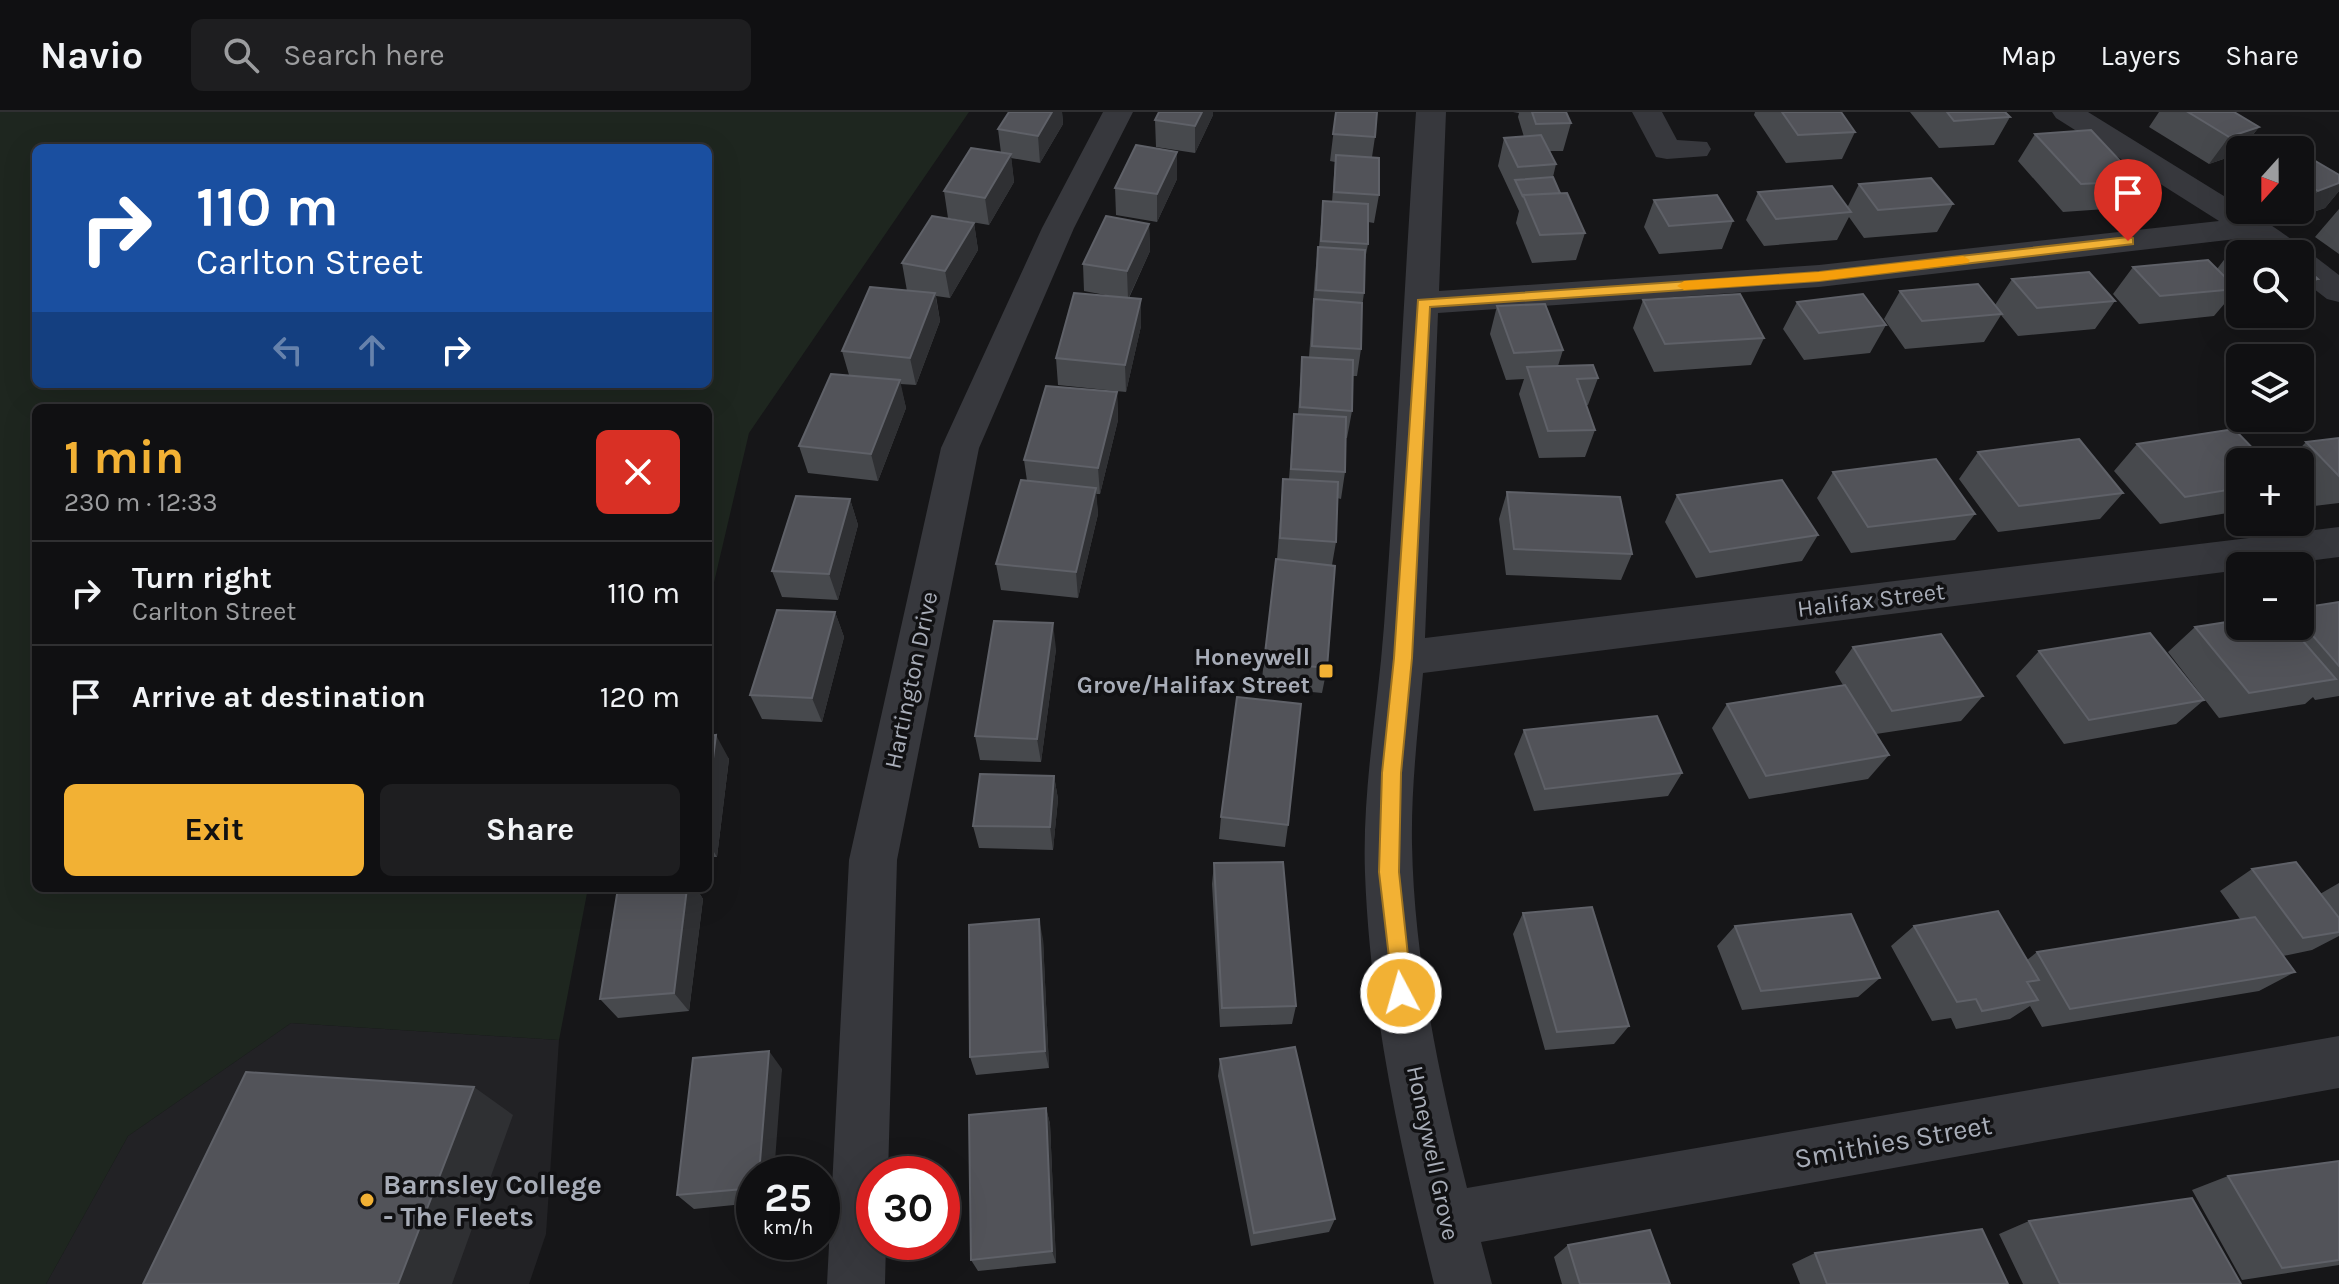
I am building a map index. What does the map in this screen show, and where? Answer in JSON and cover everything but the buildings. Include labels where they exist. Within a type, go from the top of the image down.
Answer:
[{"type":"street","name":"Hartington Drive","points":[[856,1284],[873,860],[960,448],[1058,228],[1118,112]]},
{"type":"street","name":"Honeywell Grove","points":[[1431,112],[1423,303],[1403,658],[1392,773],[1389,872],[1404,1023],[1446,1220],[1463,1284]]},
{"type":"street","points":[[1647,112],[1667,150],[1696,149]]},
{"type":"street","points":[[2067,112],[2270,240]]},
{"type":"street","points":[[1423,303],[1819,276],[2252,227]]},
{"type":"street","points":[[2314,272],[2339,291]]},
{"type":"street","name":"Halifax Street","points":[[1403,658],[2339,542]]},
{"type":"street","name":"Smithies Street","points":[[1446,1220],[2339,1062]]},
{"type":"shaded area","points":[[0,112],[969,112],[749,433],[712,591],[712,404],[32,404],[32,892],[587,892],[559,1040],[291,1023],[128,1136],[46,1284],[0,1284]]},
{"type":"shaded area","points":[[291,1023],[559,1040],[546,1234],[529,1284],[46,1284],[128,1136]]},
{"type":"slow traffic","points":[[1684,286],[1819,276],[1963,260]]},
{"type":"place","name":"Honeywell Grove/Halifax Street","points":[[1326,671]]},
{"type":"place","name":"Barnsley College - The Fleets","points":[[367,1200]]},
{"type":"route","points":[[1401,993],[1389,872],[1392,773],[1403,658],[1423,303],[1819,276],[2128,241]]}]
